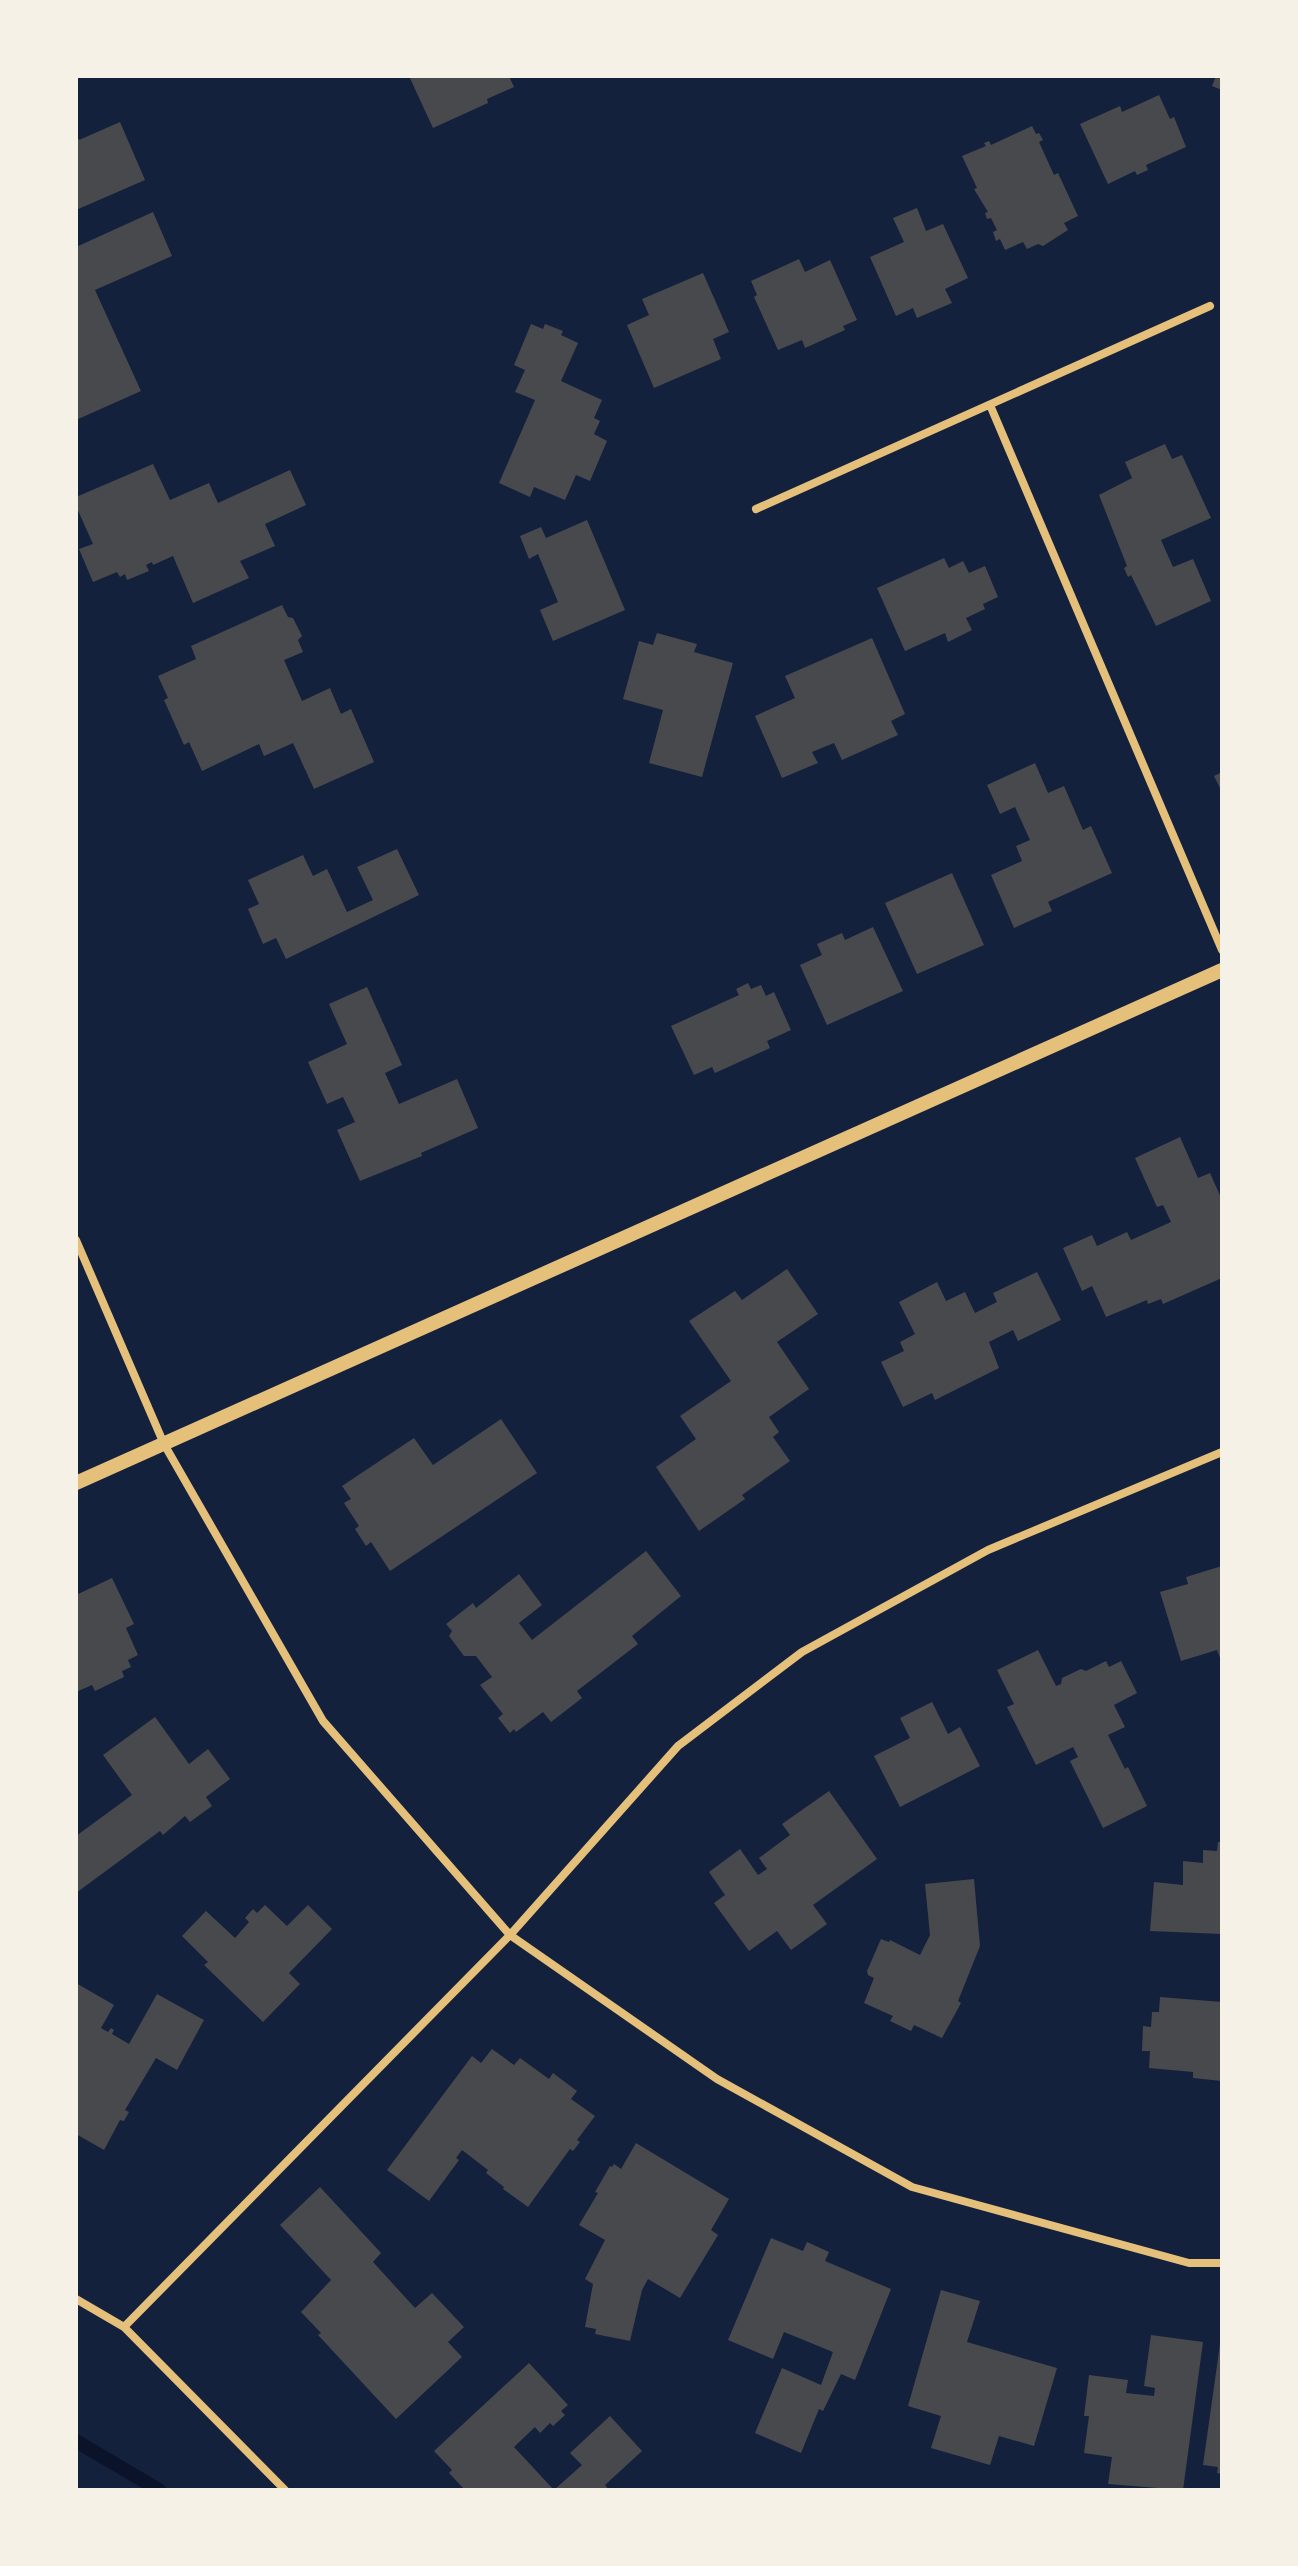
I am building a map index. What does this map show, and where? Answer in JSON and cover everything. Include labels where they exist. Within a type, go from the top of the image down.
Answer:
[{"type":"street","points":[[756,509],[1210,306]]},
{"type":"street","points":[[990,405],[1222,950]]},
{"type":"street","points":[[76,1483],[1222,970]]},
{"type":"street","points":[[76,1240],[164,1444],[323,1721],[510,1935],[717,2079],[912,2187],[1189,2263],[1222,2263]]},
{"type":"street","points":[[124,2327],[510,1935],[678,1746],[802,1652],[988,1550],[1222,1452]]},
{"type":"street","points":[[76,2299],[124,2327],[285,2490]]},
{"type":"building","points":[[409,76],[509,76],[514,87],[487,99],[488,103],[433,128]]},
{"type":"building","points":[[1216,76],[1222,76],[1222,90],[1212,86]]},
{"type":"building","points":[[1159,95],[1170,119],[1174,117],[1186,147],[1146,165],[1148,170],[1137,175],[1135,171],[1108,184],[1080,124],[1120,106],[1122,112]]},
{"type":"building","points":[[120,122],[145,180],[76,210],[76,134],[79,140]]},
{"type":"building","points":[[1032,126],[1043,140],[1039,142],[1054,175],[1058,173],[1078,216],[1064,223],[1068,230],[1043,246],[1038,244],[1027,249],[1023,242],[1005,250],[1000,239],[996,241],[993,232],[997,230],[991,218],[987,219],[985,213],[988,212],[974,189],[977,188],[962,156],[986,146],[984,143],[989,141],[991,145]]},
{"type":"building","points":[[917,208],[926,231],[943,224],[968,278],[945,289],[952,303],[917,318],[913,308],[896,316],[870,257],[904,242],[893,218]]},
{"type":"building","points":[[153,212],[172,256],[95,290],[141,391],[76,420],[76,247]]},
{"type":"building","points":[[799,259],[805,272],[830,260],[857,320],[843,326],[845,330],[805,348],[802,340],[778,350],[754,297],[757,295],[751,281]]},
{"type":"building","points":[[703,273],[729,332],[713,339],[721,359],[654,388],[627,325],[649,315],[642,299]]},
{"type":"building","points":[[531,324],[543,329],[545,324],[563,331],[561,335],[578,343],[561,381],[602,400],[594,418],[600,421],[594,434],[607,441],[590,481],[576,475],[565,500],[534,487],[530,497],[499,483],[535,400],[515,392],[525,370],[514,365]]},
{"type":"building","points":[[1165,444],[1172,459],[1182,455],[1211,518],[1161,540],[1173,567],[1193,559],[1211,601],[1156,626],[1131,575],[1128,577],[1124,568],[1127,566],[1099,495],[1132,478],[1125,462]]},
{"type":"building","points":[[153,464],[170,500],[209,483],[218,503],[290,470],[306,505],[265,524],[275,546],[240,561],[249,578],[193,603],[173,556],[146,565],[149,571],[127,580],[125,574],[120,577],[117,572],[93,582],[79,549],[93,544],[76,506],[76,497]]},
{"type":"building","points":[[587,520],[625,610],[553,641],[540,610],[558,602],[538,554],[529,559],[520,536],[541,527],[546,538]]},
{"type":"building","points":[[944,558],[949,568],[963,561],[969,573],[985,566],[998,597],[983,604],[985,609],[966,618],[972,630],[948,642],[945,633],[905,651],[877,588]]},
{"type":"building","points":[[282,605],[302,636],[298,640],[303,652],[284,660],[302,701],[330,688],[341,714],[351,709],[374,762],[314,789],[293,743],[264,756],[259,744],[202,771],[189,742],[184,745],[164,700],[168,698],[158,676],[196,659],[191,646]]},
{"type":"building","points":[[657,633],[697,644],[694,652],[733,663],[702,777],[649,763],[663,710],[623,699],[639,641],[653,645]]},
{"type":"building","points":[[872,638],[905,714],[891,721],[898,735],[842,760],[834,743],[812,752],[818,763],[782,778],[755,716],[795,698],[785,676]]},
{"type":"building","points":[[1035,763],[1048,793],[1064,786],[1083,830],[1091,826],[1112,873],[1048,902],[1052,911],[1014,928],[991,875],[1022,861],[1016,846],[1030,840],[1015,807],[1000,814],[987,785]]},
{"type":"building","points":[[1222,772],[1222,792],[1214,776]]},
{"type":"building","points":[[397,849],[419,895],[286,959],[276,938],[263,944],[248,909],[259,904],[248,880],[303,855],[313,876],[327,869],[347,912],[373,900],[357,867]]},
{"type":"building","points":[[952,873],[984,945],[917,974],[885,903]]},
{"type":"building","points":[[873,927],[903,991],[827,1025],[800,965],[822,955],[817,944],[842,933],[845,940]]},
{"type":"building","points":[[748,983],[751,989],[761,985],[766,996],[774,992],[791,1030],[767,1041],[770,1048],[715,1073],[712,1067],[694,1075],[671,1026],[739,995],[736,989]]},
{"type":"building","points":[[367,987],[402,1065],[385,1073],[399,1104],[457,1079],[478,1128],[421,1153],[422,1156],[360,1181],[337,1130],[355,1122],[343,1097],[327,1104],[308,1062],[347,1044],[329,1004]]},
{"type":"building","points":[[1180,1137],[1198,1178],[1210,1173],[1222,1200],[1222,1278],[1163,1304],[1161,1299],[1148,1304],[1147,1300],[1106,1317],[1092,1286],[1082,1291],[1063,1248],[1092,1235],[1097,1246],[1127,1232],[1131,1240],[1171,1222],[1163,1205],[1157,1207],[1135,1158]]},
{"type":"building","points":[[787,1269],[818,1314],[777,1342],[809,1389],[769,1417],[779,1432],[773,1437],[790,1461],[742,1495],[745,1499],[699,1531],[656,1467],[696,1439],[680,1416],[731,1381],[689,1321],[735,1291],[742,1300]]},
{"type":"building","points":[[1037,1272],[1061,1320],[1018,1341],[1013,1330],[989,1342],[999,1368],[935,1400],[932,1393],[903,1407],[881,1362],[904,1351],[900,1342],[915,1334],[899,1302],[937,1282],[946,1301],[965,1292],[975,1313],[997,1302],[993,1293]]},
{"type":"building","points":[[501,1419],[537,1473],[390,1571],[371,1542],[366,1546],[355,1529],[359,1526],[344,1503],[351,1499],[342,1486],[414,1438],[433,1465]]},
{"type":"building","points":[[646,1551],[681,1596],[632,1636],[638,1644],[577,1691],[582,1698],[551,1722],[543,1712],[510,1733],[498,1718],[503,1714],[480,1685],[492,1677],[476,1656],[464,1656],[449,1636],[452,1631],[446,1624],[473,1603],[476,1608],[519,1574],[542,1605],[519,1623],[532,1640]]},
{"type":"building","points":[[1222,1566],[1222,1663],[1217,1650],[1181,1661],[1160,1592],[1188,1584],[1186,1577]]},
{"type":"building","points":[[112,1578],[134,1624],[126,1628],[138,1655],[128,1660],[131,1667],[122,1671],[124,1677],[95,1691],[92,1685],[76,1692],[76,1595]]},
{"type":"building","points":[[1038,1650],[1056,1686],[1061,1684],[1062,1678],[1081,1669],[1086,1671],[1106,1661],[1109,1667],[1121,1661],[1137,1693],[1114,1705],[1125,1727],[1108,1735],[1147,1806],[1103,1828],[1070,1761],[1078,1757],[1073,1747],[1036,1765],[1007,1707],[1014,1704],[997,1670]]},
{"type":"building","points":[[932,1702],[948,1734],[960,1727],[980,1766],[900,1807],[874,1756],[910,1738],[900,1718]]},
{"type":"building","points":[[155,1717],[189,1764],[208,1749],[230,1779],[206,1797],[212,1806],[190,1822],[185,1816],[163,1835],[160,1831],[76,1893],[76,1836],[132,1795],[103,1755]]},
{"type":"building","points":[[829,1791],[877,1859],[813,1905],[827,1924],[791,1950],[777,1931],[749,1951],[714,1903],[725,1895],[709,1872],[740,1849],[758,1875],[767,1869],[759,1858],[790,1835],[782,1824]]},
{"type":"building","points":[[1218,1842],[1222,1842],[1222,1934],[1150,1931],[1154,1882],[1183,1885],[1183,1861],[1203,1863],[1203,1850],[1217,1851]]},
{"type":"building","points":[[974,1879],[980,1946],[958,2001],[961,2003],[942,2038],[914,2025],[911,2031],[890,2021],[893,2016],[864,2003],[874,1978],[867,1971],[881,1939],[890,1940],[920,1955],[930,1935],[925,1884]]},
{"type":"building","points":[[265,1905],[287,1926],[308,1905],[332,1929],[289,1973],[300,1984],[263,2022],[204,1965],[208,1962],[182,1936],[206,1911],[235,1938],[249,1922],[245,1918],[253,1909],[257,1913]]},
{"type":"building","points":[[76,1983],[114,2005],[101,2028],[108,2032],[111,2028],[114,2030],[112,2034],[129,2044],[157,1994],[204,2020],[177,2070],[156,2058],[125,2110],[129,2112],[124,2121],[120,2120],[104,2150],[76,2134]]},
{"type":"building","points":[[1160,1997],[1222,2002],[1222,2081],[1193,2078],[1193,2072],[1149,2068],[1150,2051],[1142,2051],[1143,2026],[1151,2027],[1152,2012],[1159,2012]]},
{"type":"building","points":[[492,2049],[514,2065],[520,2058],[549,2079],[553,2073],[577,2091],[571,2099],[595,2116],[577,2140],[580,2142],[573,2151],[570,2149],[528,2207],[503,2189],[486,2173],[488,2170],[462,2150],[456,2158],[459,2160],[429,2201],[387,2170],[472,2056],[481,2063]]},
{"type":"building","points":[[636,2143],[729,2199],[711,2230],[718,2235],[680,2298],[648,2279],[642,2290],[630,2341],[595,2334],[596,2329],[585,2327],[593,2284],[585,2279],[605,2240],[579,2225],[610,2166],[614,2164],[621,2169]]},
{"type":"building","points":[[320,2187],[381,2253],[373,2262],[415,2308],[432,2293],[464,2327],[448,2342],[462,2357],[396,2419],[318,2335],[321,2333],[301,2312],[331,2280],[280,2225]]},
{"type":"building","points":[[771,2238],[803,2251],[807,2242],[829,2252],[825,2261],[891,2289],[855,2380],[841,2374],[823,2411],[819,2409],[801,2453],[755,2433],[782,2368],[821,2385],[833,2352],[784,2332],[773,2359],[728,2340]]},
{"type":"building","points":[[941,2290],[980,2301],[967,2342],[1057,2368],[1034,2446],[999,2436],[990,2465],[931,2448],[941,2416],[908,2406]]},
{"type":"building","points":[[1151,2335],[1203,2342],[1183,2490],[1108,2484],[1112,2457],[1084,2453],[1089,2416],[1084,2416],[1089,2375],[1128,2380],[1126,2393],[1154,2396],[1155,2388],[1144,2386]]},
{"type":"building","points":[[1220,2344],[1222,2474],[1217,2473],[1218,2467],[1203,2465]]},
{"type":"building","points":[[529,2363],[568,2405],[561,2411],[565,2415],[553,2426],[550,2423],[540,2433],[535,2427],[514,2447],[554,2490],[465,2490],[434,2451]]},
{"type":"building","points":[[610,2416],[642,2451],[605,2485],[609,2490],[554,2490],[582,2465],[570,2453]]},
{"type":"waterway","points":[[76,2441],[159,2490]]}]
